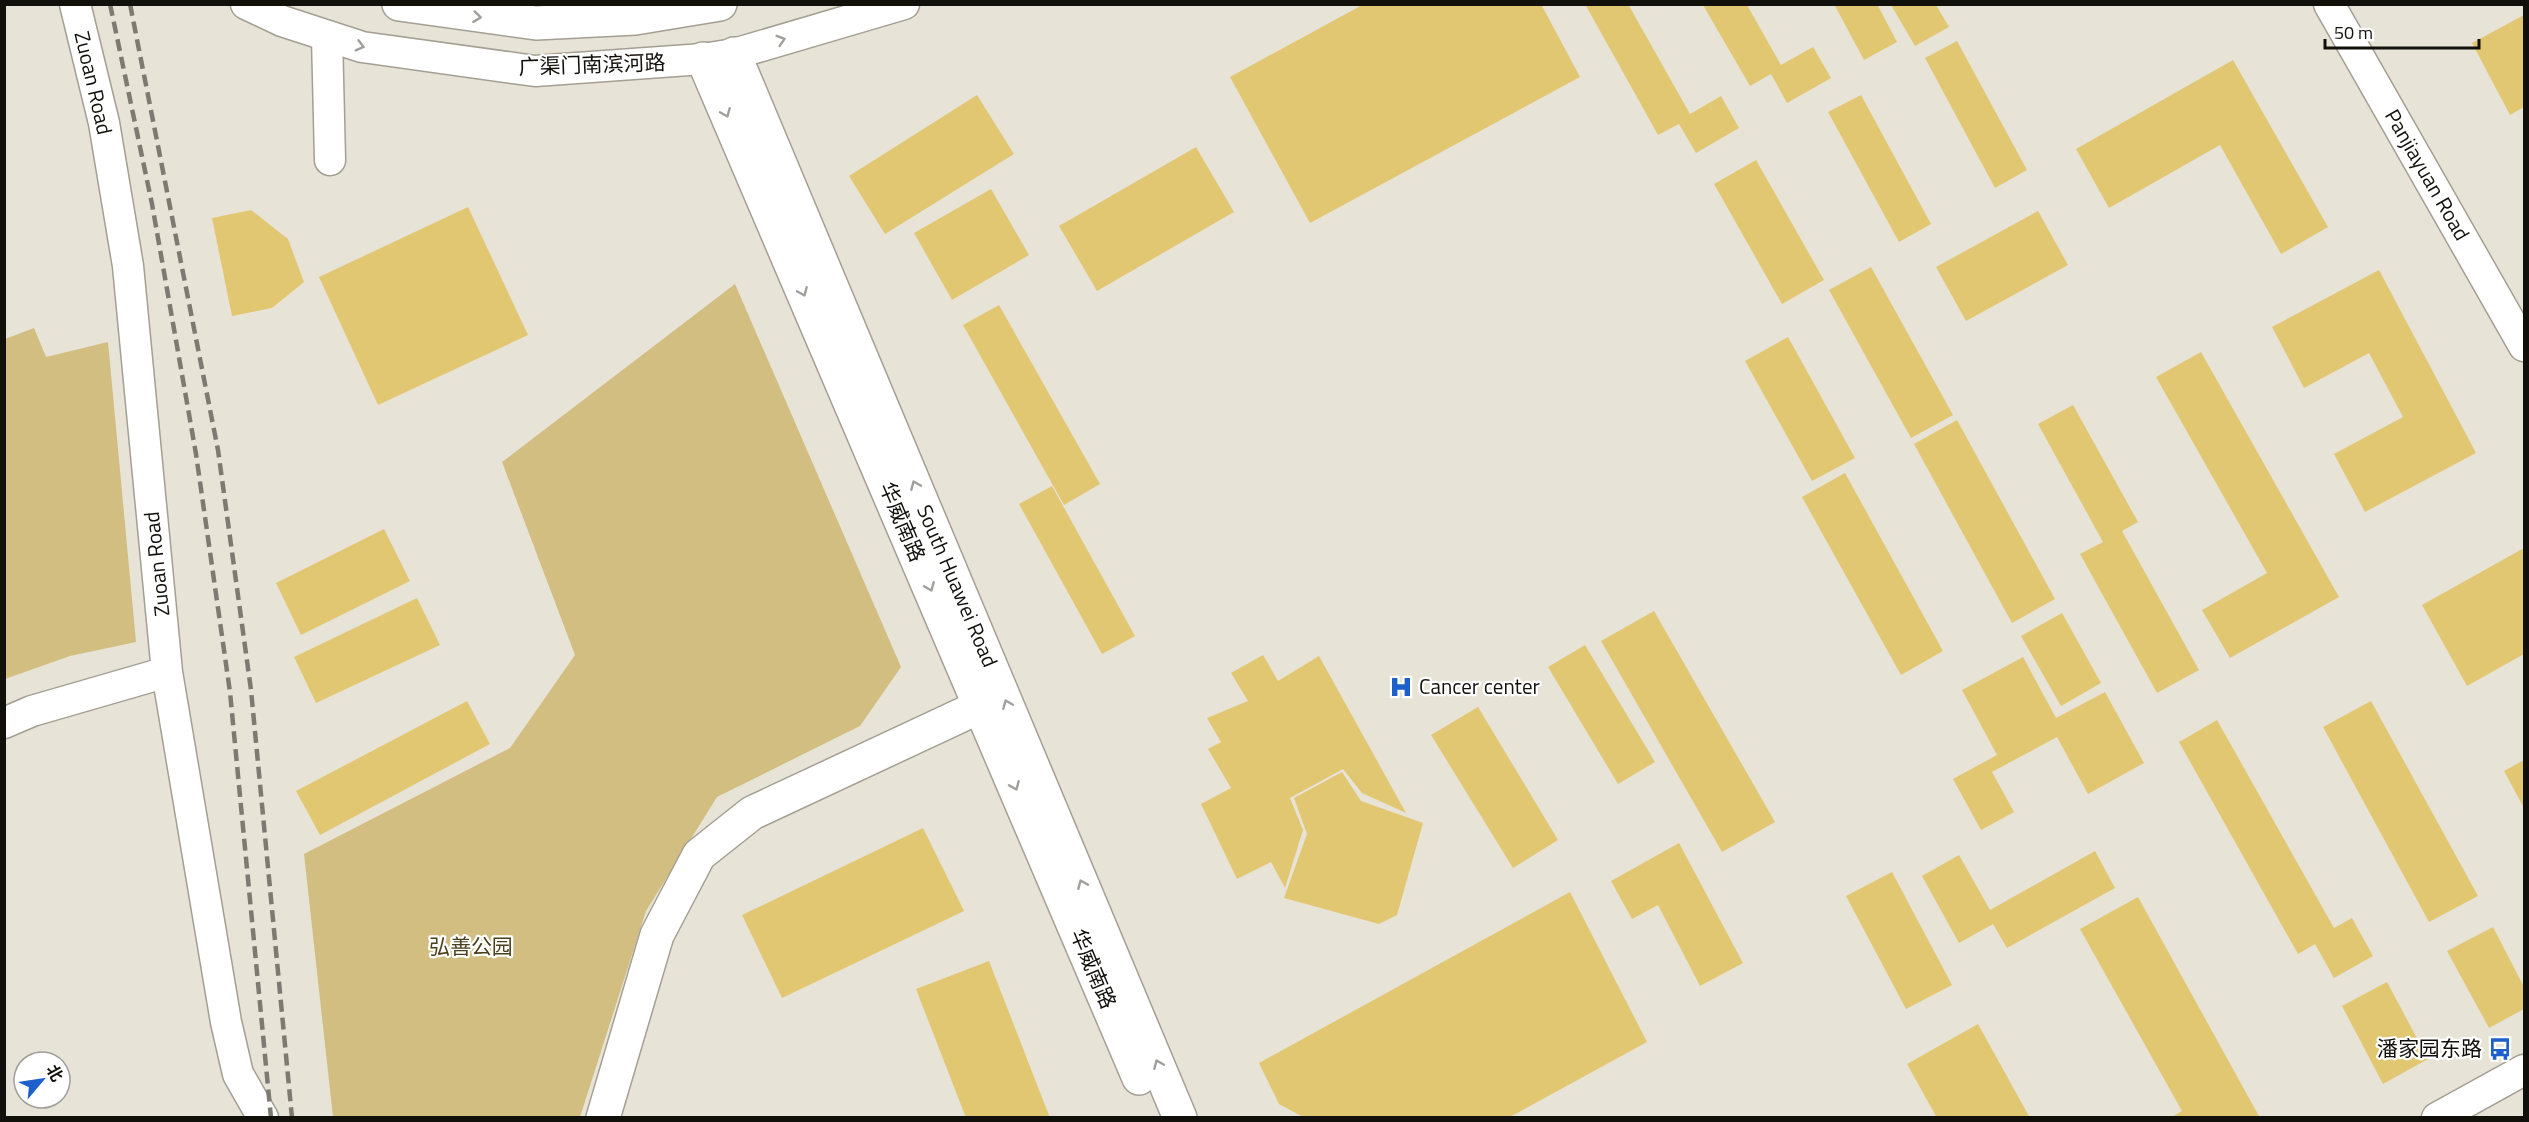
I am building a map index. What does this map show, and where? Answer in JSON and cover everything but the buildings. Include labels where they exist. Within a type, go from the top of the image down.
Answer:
[{"type":"main road","points":[[399,4],[536,23],[635,18],[720,4]]},
{"type":"main road","name":"华威南路","points":[[719,56],[981,706],[1156,1118]]},
{"type":"main road","name":"South Huawei Road","points":[[719,56],[1180,1118]]},
{"type":"main road","points":[[603,1118],[657,935],[699,855],[752,813],[981,706]]},
{"type":"street","name":"Zuoan Road","points":[[75,4],[104,123],[128,266],[167,672],[226,1022],[238,1074],[263,1118]]},
{"type":"street","name":"广渠门南滨河路","points":[[246,4],[282,21],[362,47],[535,71],[719,56],[904,4]]},
{"type":"street","name":"Panjiayuan Road","points":[[2329,4],[2524,346]]},
{"type":"street","points":[[327,36],[330,160]]},
{"type":"street","points":[[4,723],[32,711],[167,672]]},
{"type":"street","points":[[2437,1118],[2524,1070]]},
{"type":"green space","name":"弘善公园","points":[[735,284],[901,667],[860,726],[717,797],[646,911],[580,1117],[333,1117],[304,854],[510,748],[575,655],[502,462]]},
{"type":"green space","points":[[34,328],[46,357],[108,342],[136,642],[70,656],[5,679],[5,339]]},
{"type":"railway","points":[[110,4],[152,204],[196,454],[230,692],[271,1118]]},
{"type":"railway","points":[[130,4],[218,450],[251,690],[292,1118]]},
{"type":"place","name":"Cancer center","points":[[1401,687]]},
{"type":"place","name":"潘家园东路","points":[[2500,1049]]}]
